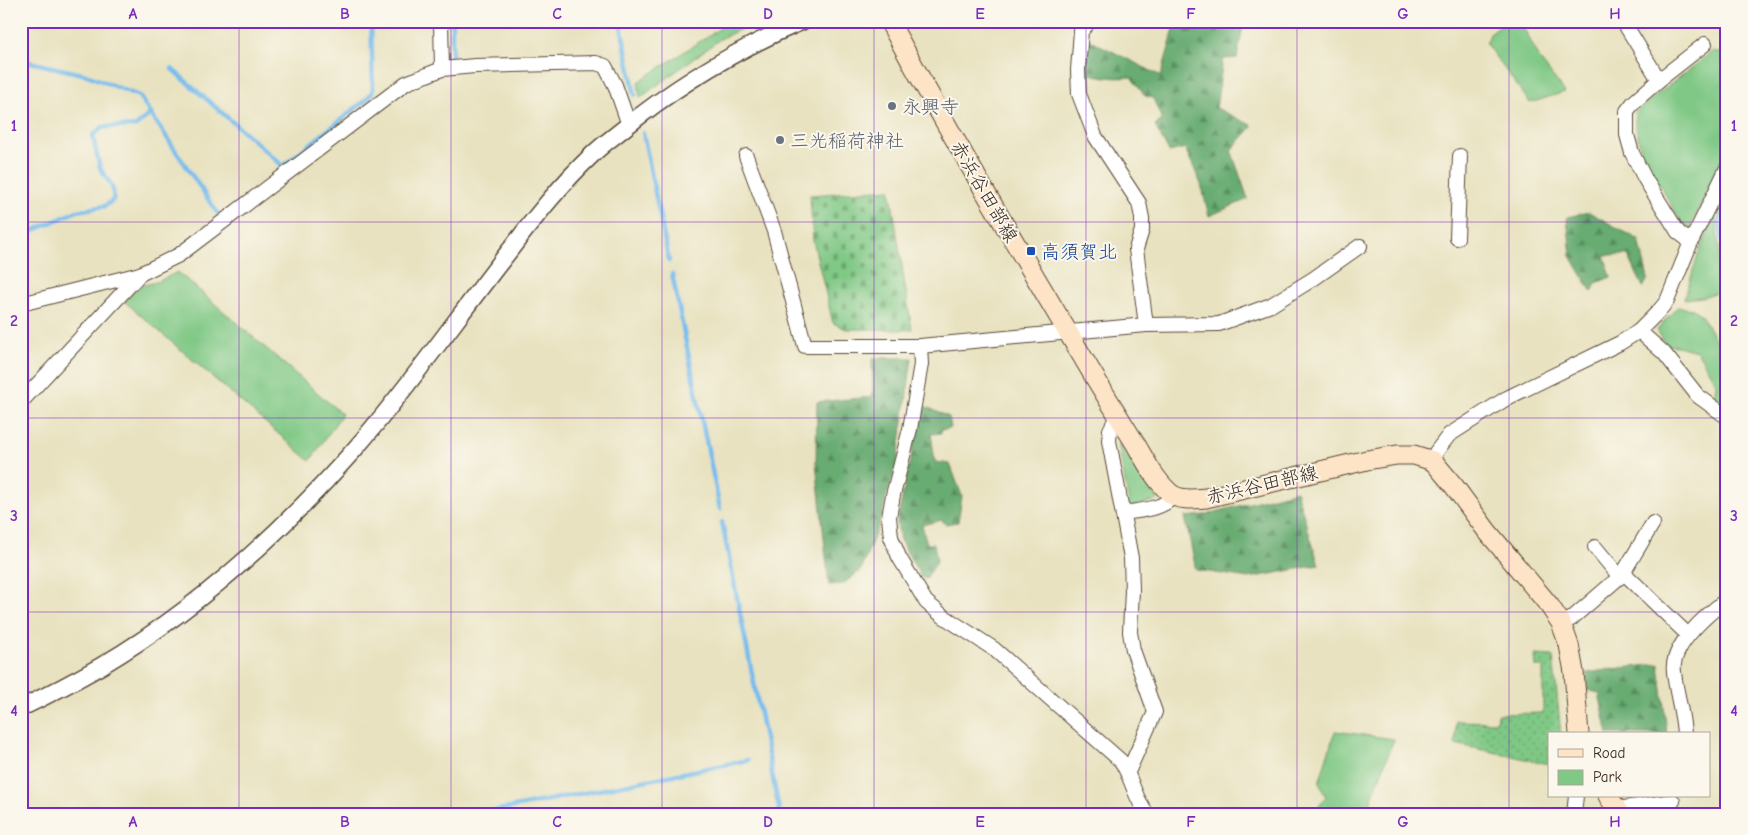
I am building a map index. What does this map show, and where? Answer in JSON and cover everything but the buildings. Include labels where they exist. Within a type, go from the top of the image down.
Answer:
[{"type":"main road","name":"赤浜谷田部線","points":[[889,21],[918,76],[1117,416],[1156,477],[1174,496],[1187,499],[1206,498],[1397,454],[1414,455],[1433,461]]},
{"type":"main road","points":[[1433,461],[1492,537],[1549,605],[1561,623],[1569,645],[1574,672],[1579,732]]},
{"type":"street","points":[[441,21],[442,69]]},
{"type":"street","points":[[21,708],[102,666],[155,630],[204,595],[290,518],[356,448],[520,237],[563,185],[595,152],[690,80],[726,58],[803,21]]},
{"type":"street","points":[[1090,21],[1081,31],[1078,70],[1079,94],[1095,136],[1139,203],[1142,230],[1136,249],[1146,325]]},
{"type":"street","points":[[1623,21],[1659,80]]},
{"type":"street","points":[[1691,242],[1678,232],[1645,179],[1632,153],[1627,135],[1627,111],[1634,102],[1659,80],[1705,44]]},
{"type":"street","points":[[21,304],[140,274],[178,255],[406,83],[442,69],[475,66],[596,63],[605,66],[615,85],[629,125]]},
{"type":"street","points":[[746,156],[774,231],[805,346],[920,346],[1146,325],[1220,324],[1271,305],[1313,279],[1360,246]]},
{"type":"street","points":[[1457,238],[1460,156]]},
{"type":"street","points":[[1433,461],[1436,452],[1449,436],[1507,398],[1620,343],[1639,330],[1667,301],[1691,242],[1727,168]]},
{"type":"street","points":[[21,402],[140,274]]},
{"type":"street","points":[[1639,330],[1664,354],[1698,396],[1727,417]]},
{"type":"street","points":[[920,346],[920,364],[910,429],[889,517],[891,537],[898,557],[926,602],[943,616],[994,650],[1121,761],[1128,772],[1132,790],[1147,814]]},
{"type":"street","points":[[1117,416],[1110,430],[1109,441],[1124,512],[1131,558],[1130,632],[1133,650],[1155,712],[1128,772]]},
{"type":"street","points":[[1124,512],[1159,507],[1169,502],[1174,496]]},
{"type":"street","points":[[1561,623],[1571,619],[1622,575],[1653,523]]},
{"type":"street","points":[[1595,547],[1622,575],[1688,634]]},
{"type":"street","points":[[1684,732],[1683,716],[1673,670],[1675,660],[1688,634],[1727,599]]},
{"type":"street","points":[[1574,814],[1576,798]]},
{"type":"street","points":[[1615,806],[1672,804]]},
{"type":"green space","points":[[731,21],[758,21],[720,39],[640,98],[638,82]]},
{"type":"green space","points":[[1186,21],[1244,21],[1237,58],[1223,59],[1216,108],[1253,126],[1231,150],[1248,199],[1209,216],[1201,184],[1185,148],[1169,152],[1155,126],[1162,120],[1153,98],[1145,96],[1131,77],[1119,78],[1086,73],[1088,39],[1161,76],[1174,29]]},
{"type":"green space","points":[[1507,21],[1520,21],[1541,61],[1565,92],[1530,103],[1486,44],[1490,34]]},
{"type":"green space","points":[[1713,51],[1727,54],[1727,151],[1690,227],[1683,226],[1660,185],[1648,170],[1640,147],[1635,112]]},
{"type":"green space","points":[[890,189],[912,330],[846,329],[833,323],[813,241],[810,195]]},
{"type":"green space","points":[[1589,212],[1639,240],[1648,279],[1643,287],[1628,255],[1604,255],[1611,277],[1596,283],[1592,292],[1571,256],[1567,217]]},
{"type":"green space","points":[[1715,216],[1721,262],[1727,289],[1703,297],[1684,299],[1700,249]]},
{"type":"green space","points":[[178,272],[342,414],[310,461],[124,301],[140,286],[156,282]]},
{"type":"green space","points":[[1677,307],[1693,309],[1701,315],[1727,359],[1724,384],[1727,388],[1727,410],[1714,398],[1716,383],[1697,351],[1666,345],[1657,330]]},
{"type":"green space","points":[[872,358],[912,358],[897,464],[881,519],[861,570],[843,584],[829,585],[816,463],[817,402],[873,397]]},
{"type":"green space","points":[[922,405],[949,417],[951,428],[941,430],[941,433],[931,434],[935,462],[950,464],[962,496],[958,522],[945,524],[942,520],[922,525],[927,544],[934,544],[937,561],[926,579],[921,577],[900,540],[897,522]]},
{"type":"green space","points":[[1118,443],[1150,490],[1159,499],[1130,509]]},
{"type":"green space","points":[[1296,491],[1319,565],[1249,578],[1196,570],[1185,517],[1204,515]]},
{"type":"green space","points":[[1535,655],[1553,656],[1561,732],[1548,732],[1548,764],[1455,744],[1456,721],[1496,722],[1497,714],[1543,713],[1543,667],[1536,667]]},
{"type":"green space","points":[[1659,664],[1667,732],[1608,732],[1599,693],[1587,690],[1587,673]]},
{"type":"green space","points":[[1335,731],[1394,739],[1366,814],[1314,814],[1326,796],[1319,783]]},
{"type":"waterway","points":[[172,69],[283,166],[368,98],[373,90],[371,21]]},
{"type":"waterway","points":[[452,21],[452,57]]},
{"type":"waterway","points":[[620,21],[635,95]]},
{"type":"waterway","points":[[21,60],[87,75],[139,96],[218,214]]},
{"type":"waterway","points":[[21,236],[77,211],[105,206],[113,200],[113,190],[100,167],[93,135],[103,127],[136,126],[151,113]]},
{"type":"waterway","points":[[643,133],[669,261]]},
{"type":"waterway","points":[[1727,200],[1719,221],[1727,264]]},
{"type":"waterway","points":[[672,274],[720,509]]},
{"type":"waterway","points":[[722,522],[780,814]]},
{"type":"waterway","points":[[479,814],[748,760]]},
{"type":"place","name":"永興寺","points":[[892,106]]},
{"type":"place","name":"三光稲荷神社","points":[[780,140]]},
{"type":"place","name":"高須賀北","points":[[1031,251]]}]
